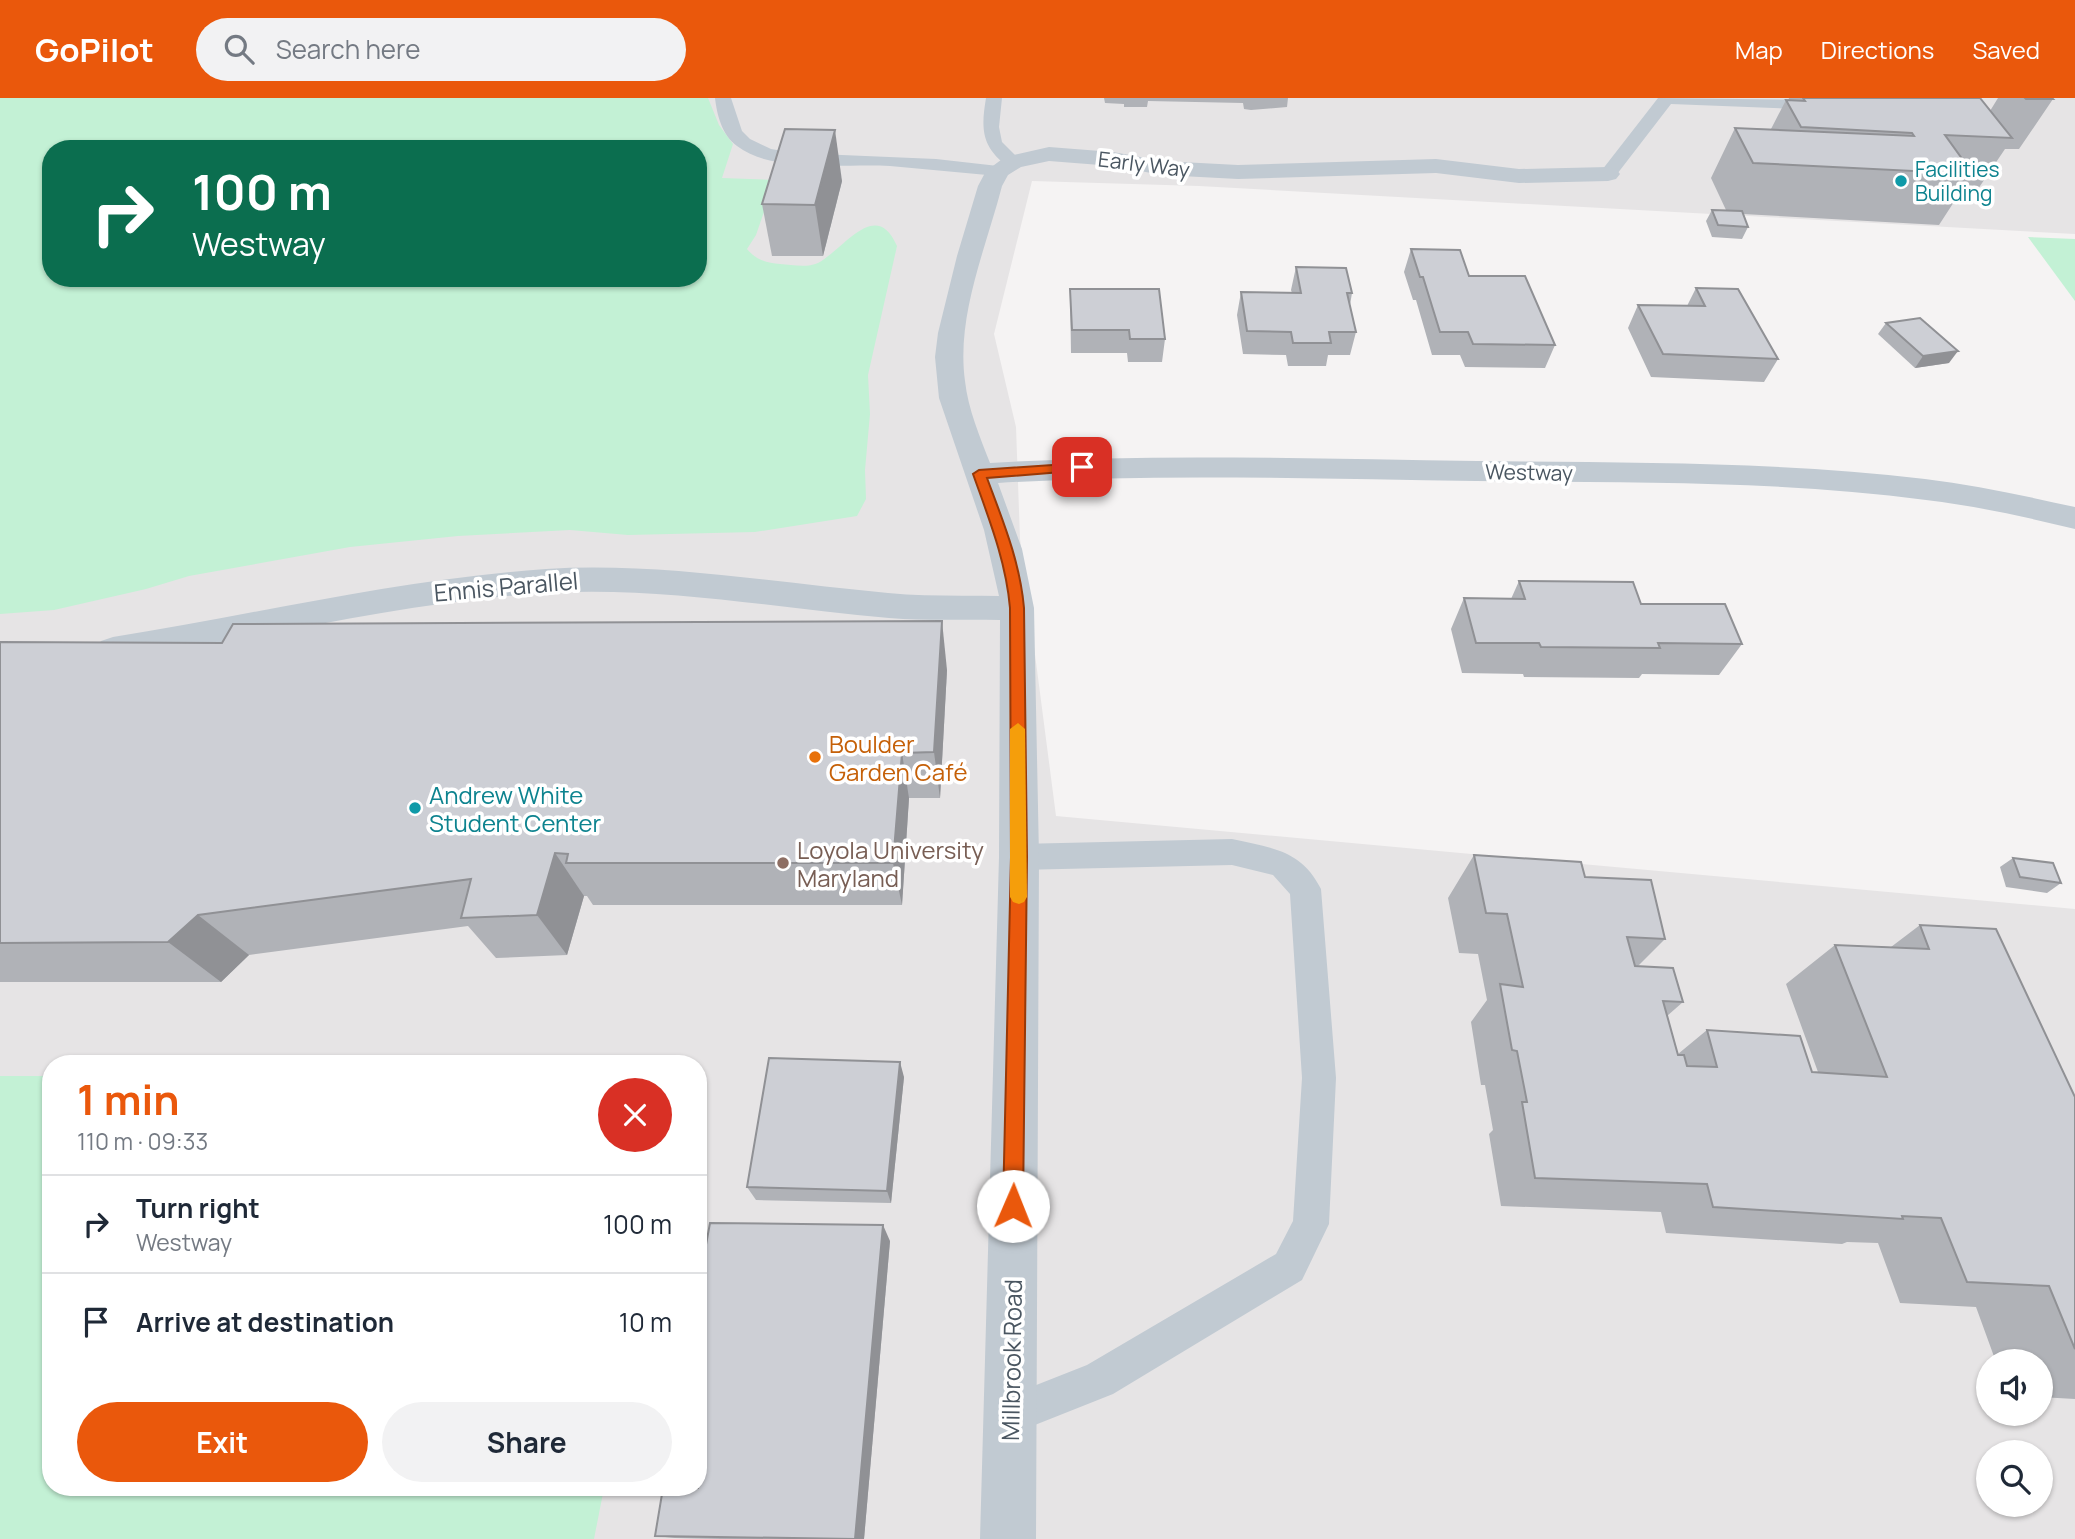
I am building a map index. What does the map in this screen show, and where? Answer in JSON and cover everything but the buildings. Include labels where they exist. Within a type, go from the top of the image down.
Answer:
[{"type":"street","name":"Early Way","points":[[1006,166],[1029,156],[1070,154],[1162,168],[1227,172],[1436,166],[1519,176],[1608,174]]},
{"type":"street","points":[[979,474],[953,401],[949,376],[950,348],[961,292],[990,186],[1006,166]]},
{"type":"street","name":"Westway","points":[[979,474],[1102,467],[1759,475],[1907,485],[2075,518]]},
{"type":"street","name":"Millbrook Road","points":[[979,474],[1007,550],[1014,577],[1017,608],[1019,857],[1008,1539]]},
{"type":"street","name":"Ennis Parallel","points":[[82,654],[196,637],[394,597],[547,581],[651,582],[892,606],[1017,608]]},
{"type":"lane","points":[[723,98],[726,121],[736,135],[749,147],[776,156],[1006,166]]},
{"type":"lane","points":[[994,98],[990,137],[1006,166]]},
{"type":"lane","points":[[1608,174],[1666,99],[1843,106]]},
{"type":"lane","points":[[1010,1415],[1099,1380],[1289,1267],[1311,1224],[1319,1078],[1305,889],[1282,864],[1232,852],[1019,857]]},
{"type":"shaded area","name":"Loyola University Maryland","points":[[0,98],[2075,98],[2075,234],[1199,186],[1032,181],[994,334],[1016,427],[1020,539],[1056,816],[2075,909],[2075,1539],[0,1539]]},
{"type":"green space","points":[[0,98],[708,98],[719,125],[733,144],[722,178],[775,180],[756,235],[747,249],[754,256],[775,264],[814,265],[859,231],[870,226],[879,226],[889,232],[897,246],[868,375],[870,414],[865,470],[866,499],[857,516],[755,532],[628,535],[570,530],[458,536],[350,547],[189,576],[146,589],[54,610],[0,614]]},
{"type":"green space","points":[[2028,237],[2075,239],[2075,301]]},
{"type":"green space","points":[[0,1076],[42,1076],[42,1496],[602,1496],[594,1539],[0,1539]]},
{"type":"slow traffic","points":[[1018,729],[1019,897]]},
{"type":"place","name":"Facilities Building","points":[[1901,181]]},
{"type":"place","name":"Boulder Garden Café","points":[[815,757]]},
{"type":"place","name":"Andrew White Student Center","points":[[415,808]]},
{"type":"place","name":"Loyola University Maryland","points":[[783,863]]},
{"type":"route","points":[[1013,1206],[1019,857],[1017,608],[1014,577],[1007,550],[979,474],[1082,467]]}]
